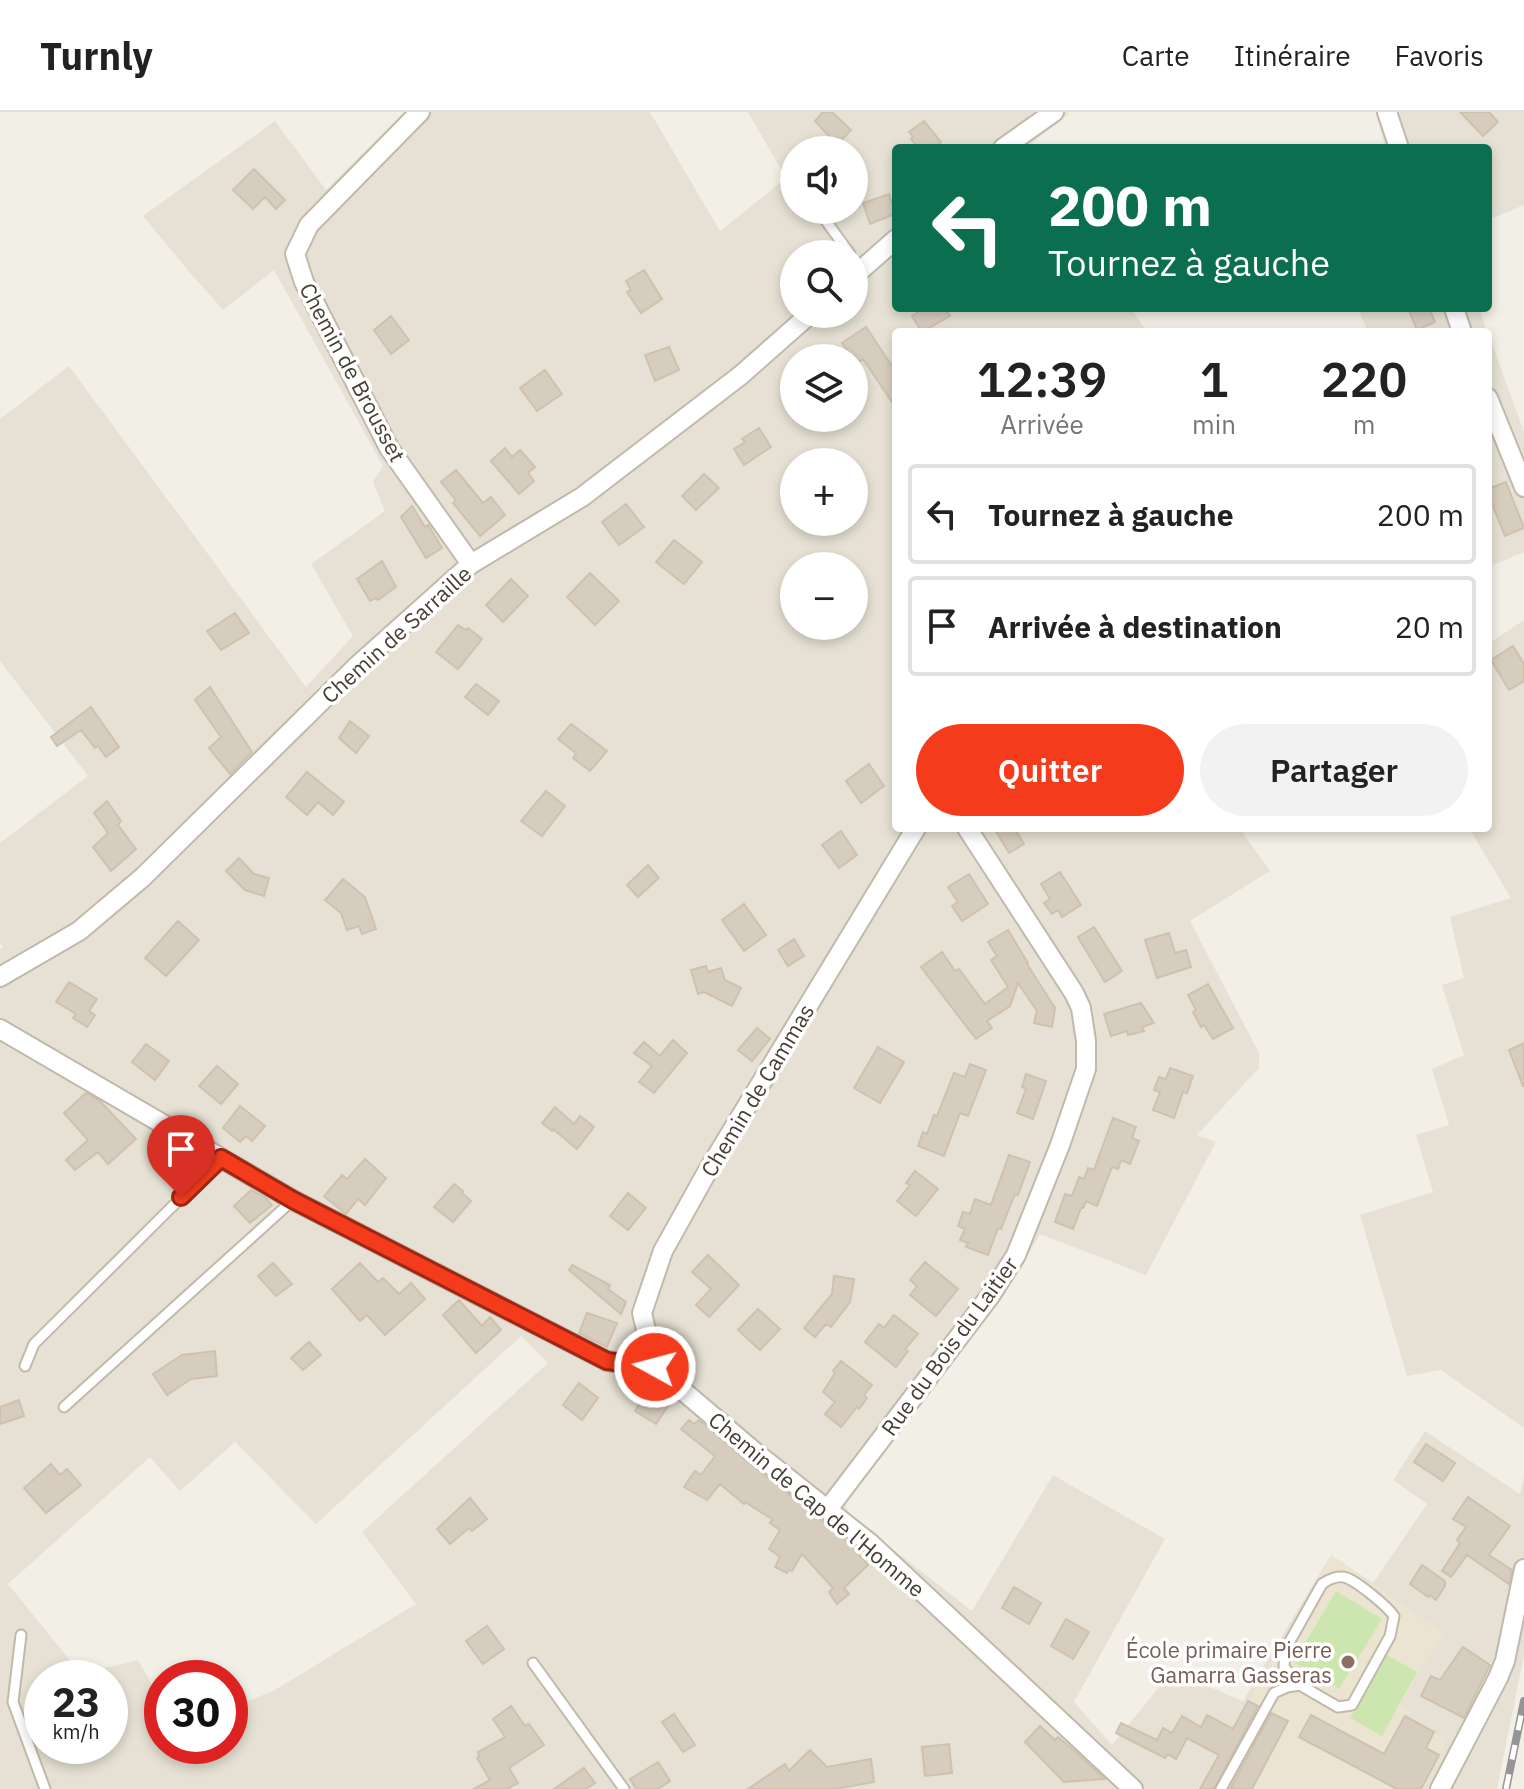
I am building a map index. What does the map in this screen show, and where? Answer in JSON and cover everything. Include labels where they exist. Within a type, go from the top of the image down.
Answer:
[{"type":"street","name":"Chemin de Brousset","points":[[420,112],[309,225],[295,254],[304,282],[389,448],[471,564]]},
{"type":"street","points":[[1009,144],[1054,112]]},
{"type":"street","points":[[1387,112],[1398,144]]},
{"type":"street","points":[[868,260],[892,242]]},
{"type":"street","name":"Chemin de Sarraille","points":[[0,977],[79,931],[143,877],[357,666],[471,564],[582,497],[741,375],[794,328]]},
{"type":"street","points":[[1492,406],[1518,455],[1524,487]]},
{"type":"street","name":"Chemin de Cammas","points":[[655,1367],[642,1313],[663,1251],[707,1172],[914,832]]},
{"type":"street","name":"Rue du Bois du Laitier","points":[[828,1509],[990,1296],[1016,1255],[1057,1154],[1086,1069],[1081,1008],[1074,993],[970,832]]},
{"type":"street","points":[[0,1029],[293,1200],[607,1361],[655,1367]]},
{"type":"street","name":"Chemin de Cap de l'Homme","points":[[655,1367],[756,1453],[871,1544],[1133,1789]]},
{"type":"street","points":[[1440,1789],[1502,1670],[1524,1569]]},
{"type":"lane","points":[[25,1366],[34,1344],[221,1158]]},
{"type":"lane","points":[[64,1407],[293,1200]]},
{"type":"lane","points":[[1221,1789],[1274,1693],[1300,1685],[1338,1707],[1352,1705],[1390,1636],[1394,1616],[1388,1606],[1345,1577],[1329,1579],[1322,1584],[1285,1650],[1284,1667],[1300,1685]]},
{"type":"lane","points":[[21,1635],[13,1702],[45,1789]]},
{"type":"lane","points":[[533,1663],[624,1789]]},
{"type":"shaded area","points":[[404,112],[650,112],[720,231],[780,183],[780,224],[868,224],[868,136],[780,136],[780,168],[748,112],[1067,112],[1030,144],[892,144],[892,312],[1134,312],[1144,328],[892,328],[892,832],[1242,832],[1270,871],[1190,921],[1259,1053],[1259,1068],[1197,1135],[1216,1142],[1146,1275],[1040,1234],[1007,1290],[848,1493],[846,1508],[853,1518],[972,1611],[1053,1475],[1165,1539],[1074,1702],[1112,1745],[1172,1671],[1243,1701],[1331,1555],[1373,1583],[1427,1504],[1393,1480],[1425,1431],[1520,1494],[1524,1476],[1524,1655],[1497,1789],[0,1789],[0,949],[3,947],[0,943],[0,843],[88,776],[0,661],[0,419],[69,366],[306,687],[353,636],[311,564],[385,511],[373,482],[383,466],[274,270],[223,310],[143,216],[275,121],[326,190]],"holes":[[[521,1336],[548,1363],[362,1532],[416,1604],[275,1690],[248,1701],[248,1764],[144,1764],[144,1670],[138,1660],[128,1662],[128,1764],[24,1764],[24,1660],[70,1660],[8,1584],[150,1457],[180,1491],[235,1442],[316,1524]]]},
{"type":"shaded area","points":[[1375,112],[1524,112],[1524,205],[1492,218],[1492,144],[1385,144]]},
{"type":"shaded area","points":[[1360,312],[1480,312],[1486,328],[1366,328]]},
{"type":"shaded area","points":[[1492,344],[1524,432],[1524,552],[1492,565]]},
{"type":"shaded area","points":[[1524,620],[1524,1428],[1441,1370],[1407,1376],[1360,1215],[1433,1192],[1416,1135],[1449,1125],[1432,1069],[1464,1055],[1442,985],[1464,978],[1450,917],[1511,898],[1471,832],[1492,832],[1492,641]]},
{"type":"shaded area","name":"École primaire Pierre Gamarra Gasseras","points":[[1331,1555],[1443,1633],[1400,1705],[1408,1710],[1405,1716],[1448,1740],[1421,1789],[1200,1789]]},
{"type":"green space","points":[[1336,1591],[1382,1619],[1339,1689],[1294,1662]]},
{"type":"green space","points":[[1385,1654],[1417,1672],[1382,1736],[1350,1718]]},
{"type":"building","points":[[823,112],[832,112],[851,130],[845,136],[829,136],[815,121]]},
{"type":"building","points":[[1460,112],[1489,112],[1498,122],[1483,136]]},
{"type":"building","points":[[924,121],[941,142],[915,144],[909,132]]},
{"type":"building","points":[[254,169],[285,200],[276,209],[265,197],[253,209],[233,190]]},
{"type":"building","points":[[889,194],[892,215],[870,224],[868,201]]},
{"type":"building","points":[[644,270],[662,299],[641,313],[627,292],[631,290],[626,281]]},
{"type":"building","points":[[918,312],[948,312],[950,316],[929,328],[920,328],[912,316]]},
{"type":"building","points":[[1410,312],[1431,312],[1435,322],[1416,328]]},
{"type":"building","points":[[391,316],[409,340],[391,354],[374,330]]},
{"type":"building","points":[[867,328],[892,366],[892,402],[868,366],[868,344],[843,344]]},
{"type":"building","points":[[669,347],[679,370],[655,381],[645,355]]},
{"type":"building","points":[[545,370],[562,394],[537,411],[520,388]]},
{"type":"building","points":[[759,428],[771,447],[744,465],[734,449],[745,442],[742,439]]},
{"type":"building","points":[[505,448],[512,457],[520,450],[535,467],[528,473],[534,481],[519,494],[491,461]]},
{"type":"building","points":[[456,470],[483,503],[491,497],[505,515],[480,536],[453,503],[456,500],[441,482]]},
{"type":"building","points":[[704,474],[719,488],[696,510],[682,496]]},
{"type":"building","points":[[1506,482],[1524,528],[1505,536],[1492,504],[1492,487]]},
{"type":"building","points":[[626,504],[644,527],[619,545],[602,522]]},
{"type":"building","points":[[412,506],[442,548],[426,558],[401,517]]},
{"type":"building","points":[[674,540],[702,562],[684,584],[656,562]]},
{"type":"building","points":[[382,561],[396,587],[378,600],[370,601],[357,579]]},
{"type":"building","points":[[590,573],[619,601],[595,625],[567,597]]},
{"type":"building","points":[[511,579],[528,596],[503,622],[486,605]]},
{"type":"building","points":[[235,613],[249,633],[221,650],[207,631]]},
{"type":"building","points":[[458,625],[466,630],[468,628],[482,639],[458,669],[436,652]]},
{"type":"building","points":[[1513,646],[1524,664],[1524,681],[1509,690],[1492,659]]},
{"type":"building","points":[[476,684],[499,701],[488,715],[465,697]]},
{"type":"building","points":[[210,687],[252,752],[230,774],[209,748],[221,737],[195,700]]},
{"type":"building","points":[[91,707],[119,747],[106,757],[81,730],[57,746],[51,737]]},
{"type":"building","points":[[350,721],[369,736],[356,753],[339,738]]},
{"type":"building","points":[[571,724],[607,751],[590,771],[573,758],[576,753],[558,739]]},
{"type":"building","points":[[869,764],[884,786],[861,803],[846,781]]},
{"type":"building","points":[[307,772],[344,802],[333,815],[318,802],[307,815],[286,797]]},
{"type":"building","points":[[546,791],[565,806],[542,836],[521,821]]},
{"type":"building","points":[[107,801],[121,821],[118,825],[136,849],[111,871],[93,847],[108,833],[94,813]]},
{"type":"building","points":[[841,831],[857,855],[839,868],[822,845]]},
{"type":"building","points":[[996,832],[1016,832],[1024,844],[1009,853]]},
{"type":"building","points":[[239,858],[254,874],[269,878],[264,896],[245,890],[226,871]]},
{"type":"building","points":[[648,865],[659,878],[638,897],[627,885]]},
{"type":"building","points":[[1060,872],[1081,905],[1062,917],[1058,910],[1052,914],[1044,903],[1050,899],[1041,884]]},
{"type":"building","points":[[969,874],[988,904],[962,921],[952,906],[958,902],[948,887]]},
{"type":"building","points":[[343,879],[365,897],[376,929],[362,934],[359,926],[347,930],[341,913],[325,900]]},
{"type":"building","points":[[744,904],[766,935],[744,951],[722,920]]},
{"type":"building","points":[[178,921],[199,940],[166,976],[145,958]]},
{"type":"building","points":[[1094,927],[1122,971],[1105,982],[1078,937]]},
{"type":"building","points":[[1008,930],[1055,1008],[1052,1027],[1034,1023],[1037,1011],[1018,983],[1010,1006],[987,1021],[992,1028],[976,1039],[921,967],[942,952],[985,1004],[1008,987],[991,960],[997,956],[988,942]]},
{"type":"building","points":[[1169,933],[1175,953],[1186,950],[1191,967],[1157,978],[1145,940]]},
{"type":"building","points":[[794,939],[804,956],[788,966],[778,950]]},
{"type":"building","points":[[706,966],[708,972],[721,968],[725,980],[741,988],[732,1006],[704,992],[698,994],[691,970]]},
{"type":"building","points":[[69,982],[97,999],[89,1011],[95,1015],[87,1027],[73,1018],[76,1014],[56,1002]]},
{"type":"building","points":[[1208,984],[1233,1028],[1213,1039],[1204,1025],[1201,1027],[1188,995]]},
{"type":"building","points":[[1141,1003],[1154,1023],[1142,1027],[1144,1031],[1128,1035],[1127,1031],[1111,1036],[1104,1014]]},
{"type":"building","points":[[757,1028],[770,1039],[752,1061],[738,1050]]},
{"type":"building","points":[[673,1040],[687,1053],[654,1093],[639,1082],[652,1066],[634,1053],[644,1042],[660,1056]]},
{"type":"building","points":[[1524,1043],[1524,1086],[1523,1086],[1509,1050]]},
{"type":"building","points":[[146,1044],[169,1061],[155,1080],[132,1062]]},
{"type":"building","points":[[878,1047],[904,1062],[880,1103],[854,1088]]},
{"type":"building","points":[[970,1064],[986,1070],[968,1116],[960,1113],[944,1156],[918,1146],[923,1132],[927,1134],[934,1115],[937,1116],[954,1073],[965,1077]]},
{"type":"building","points":[[217,1066],[238,1084],[221,1104],[199,1086]]},
{"type":"building","points":[[1170,1068],[1193,1076],[1187,1093],[1183,1092],[1174,1118],[1153,1110],[1160,1092],[1154,1090],[1159,1077],[1166,1079]]},
{"type":"building","points":[[1026,1074],[1046,1081],[1033,1119],[1017,1113],[1026,1089],[1022,1087]]},
{"type":"building","points":[[86,1093],[99,1100],[136,1139],[108,1164],[98,1152],[75,1170],[66,1160],[88,1140],[64,1113]]},
{"type":"building","points":[[240,1106],[265,1126],[252,1141],[246,1136],[240,1142],[223,1128]]},
{"type":"building","points":[[555,1107],[574,1124],[580,1116],[594,1127],[577,1149],[542,1123]]},
{"type":"building","points":[[1113,1118],[1136,1127],[1132,1138],[1139,1141],[1130,1164],[1121,1160],[1118,1169],[1112,1167],[1097,1206],[1086,1201],[1073,1229],[1055,1222],[1065,1194],[1072,1196],[1079,1177],[1084,1179],[1088,1168],[1094,1170]]},
{"type":"building","points":[[1009,1155],[1030,1162],[1018,1195],[1015,1194],[1001,1229],[998,1228],[988,1255],[966,1247],[968,1243],[960,1240],[965,1229],[958,1226],[963,1212],[970,1214],[975,1199],[991,1205]]},
{"type":"building","points":[[365,1159],[386,1178],[365,1205],[358,1199],[346,1214],[324,1196],[342,1175],[347,1179]]},
{"type":"building","points":[[915,1171],[938,1189],[916,1216],[897,1201],[910,1185],[906,1183]]},
{"type":"building","points":[[454,1184],[471,1201],[453,1222],[434,1207]]},
{"type":"building","points":[[251,1190],[272,1205],[250,1223],[234,1206]]},
{"type":"building","points":[[628,1193],[646,1208],[628,1230],[610,1216]]},
{"type":"building","points":[[708,1255],[739,1285],[709,1317],[696,1305],[711,1289],[692,1272]]},
{"type":"building","points":[[925,1262],[958,1289],[936,1316],[910,1295],[917,1286],[910,1280]]},
{"type":"building","points":[[273,1263],[292,1284],[276,1296],[258,1276]]},
{"type":"building","points":[[360,1263],[378,1282],[383,1278],[399,1294],[411,1283],[425,1299],[385,1335],[367,1315],[360,1321],[332,1289]]},
{"type":"building","points":[[572,1265],[610,1285],[608,1289],[626,1302],[621,1314],[569,1270]]},
{"type":"building","points":[[834,1276],[854,1279],[850,1302],[831,1327],[826,1324],[815,1337],[804,1328],[832,1294]]},
{"type":"building","points":[[459,1300],[482,1326],[490,1317],[501,1330],[476,1353],[443,1315]]},
{"type":"building","points":[[758,1309],[780,1329],[760,1350],[738,1330]]},
{"type":"building","points":[[587,1313],[617,1323],[607,1347],[579,1333]]},
{"type":"building","points":[[894,1315],[918,1334],[905,1349],[908,1351],[896,1367],[865,1342],[879,1324],[884,1328]]},
{"type":"building","points":[[309,1342],[321,1355],[303,1370],[291,1358]]},
{"type":"building","points":[[215,1351],[217,1376],[191,1379],[167,1395],[153,1374],[182,1355]]},
{"type":"building","points":[[841,1361],[872,1385],[859,1409],[857,1407],[841,1427],[825,1414],[835,1402],[823,1392]]},
{"type":"building","points":[[579,1383],[598,1398],[582,1420],[563,1405]]},
{"type":"building","points":[[646,1393],[668,1406],[656,1424],[635,1411]]},
{"type":"building","points":[[19,1400],[24,1416],[0,1424],[0,1407]]},
{"type":"building","points":[[689,1420],[694,1424],[699,1420],[844,1538],[868,1565],[844,1588],[849,1594],[837,1604],[829,1592],[833,1588],[802,1554],[792,1571],[787,1573],[775,1567],[780,1557],[769,1549],[780,1530],[770,1523],[772,1519],[744,1504],[720,1484],[707,1500],[684,1487],[695,1471],[701,1475],[715,1456],[681,1429]]},
{"type":"building","points":[[1426,1444],[1455,1463],[1443,1481],[1414,1462]]},
{"type":"building","points":[[51,1464],[60,1475],[67,1469],[81,1485],[46,1513],[24,1488]]},
{"type":"building","points":[[1468,1497],[1510,1526],[1489,1555],[1512,1570],[1509,1584],[1467,1555],[1451,1577],[1442,1571],[1466,1527],[1453,1519]]},
{"type":"building","points":[[470,1498],[487,1519],[472,1531],[469,1528],[450,1544],[437,1529]]},
{"type":"building","points":[[1422,1565],[1445,1581],[1436,1600],[1410,1584]]},
{"type":"building","points":[[1014,1587],[1041,1603],[1029,1624],[1002,1608]]},
{"type":"building","points":[[1066,1619],[1089,1632],[1073,1659],[1051,1646]]},
{"type":"building","points":[[487,1626],[504,1649],[483,1664],[466,1641]]},
{"type":"building","points":[[1463,1647],[1490,1665],[1464,1718],[1421,1696],[1431,1676],[1440,1680]]},
{"type":"building","points":[[1248,1701],[1258,1706],[1214,1789],[1200,1789],[1219,1755],[1187,1738],[1176,1759],[1168,1754],[1165,1758],[1116,1733],[1121,1723],[1157,1740],[1163,1728],[1172,1733],[1182,1716],[1201,1727],[1207,1715],[1233,1729]]},
{"type":"building","points":[[511,1706],[544,1745],[509,1768],[518,1783],[507,1789],[474,1789],[490,1780],[477,1758],[478,1752],[505,1737],[493,1719]]},
{"type":"building","points":[[1271,1713],[1288,1721],[1252,1789],[1230,1789]]},
{"type":"building","points":[[674,1714],[695,1745],[683,1752],[662,1722]]},
{"type":"building","points":[[1311,1715],[1384,1754],[1405,1716],[1434,1732],[1426,1748],[1439,1755],[1421,1789],[1397,1789],[1299,1737]]},
{"type":"building","points":[[1040,1726],[1055,1740],[1058,1737],[1105,1779],[1064,1782],[1025,1742]]},
{"type":"building","points":[[949,1744],[952,1773],[925,1776],[922,1747]]},
{"type":"building","points":[[810,1750],[827,1767],[871,1759],[874,1782],[836,1789],[748,1789],[785,1764],[789,1771]]},
{"type":"building","points":[[658,1762],[670,1781],[658,1789],[636,1789],[630,1779]]},
{"type":"building","points":[[584,1768],[595,1783],[586,1789],[554,1789]]},
{"type":"railway","points":[[1506,1789],[1524,1701]]},
{"type":"place","name":"École primaire Pierre Gamarra Gasseras","points":[[1348,1662]]},
{"type":"route","points":[[181,1197],[221,1158],[293,1200],[607,1361],[655,1367]]}]
